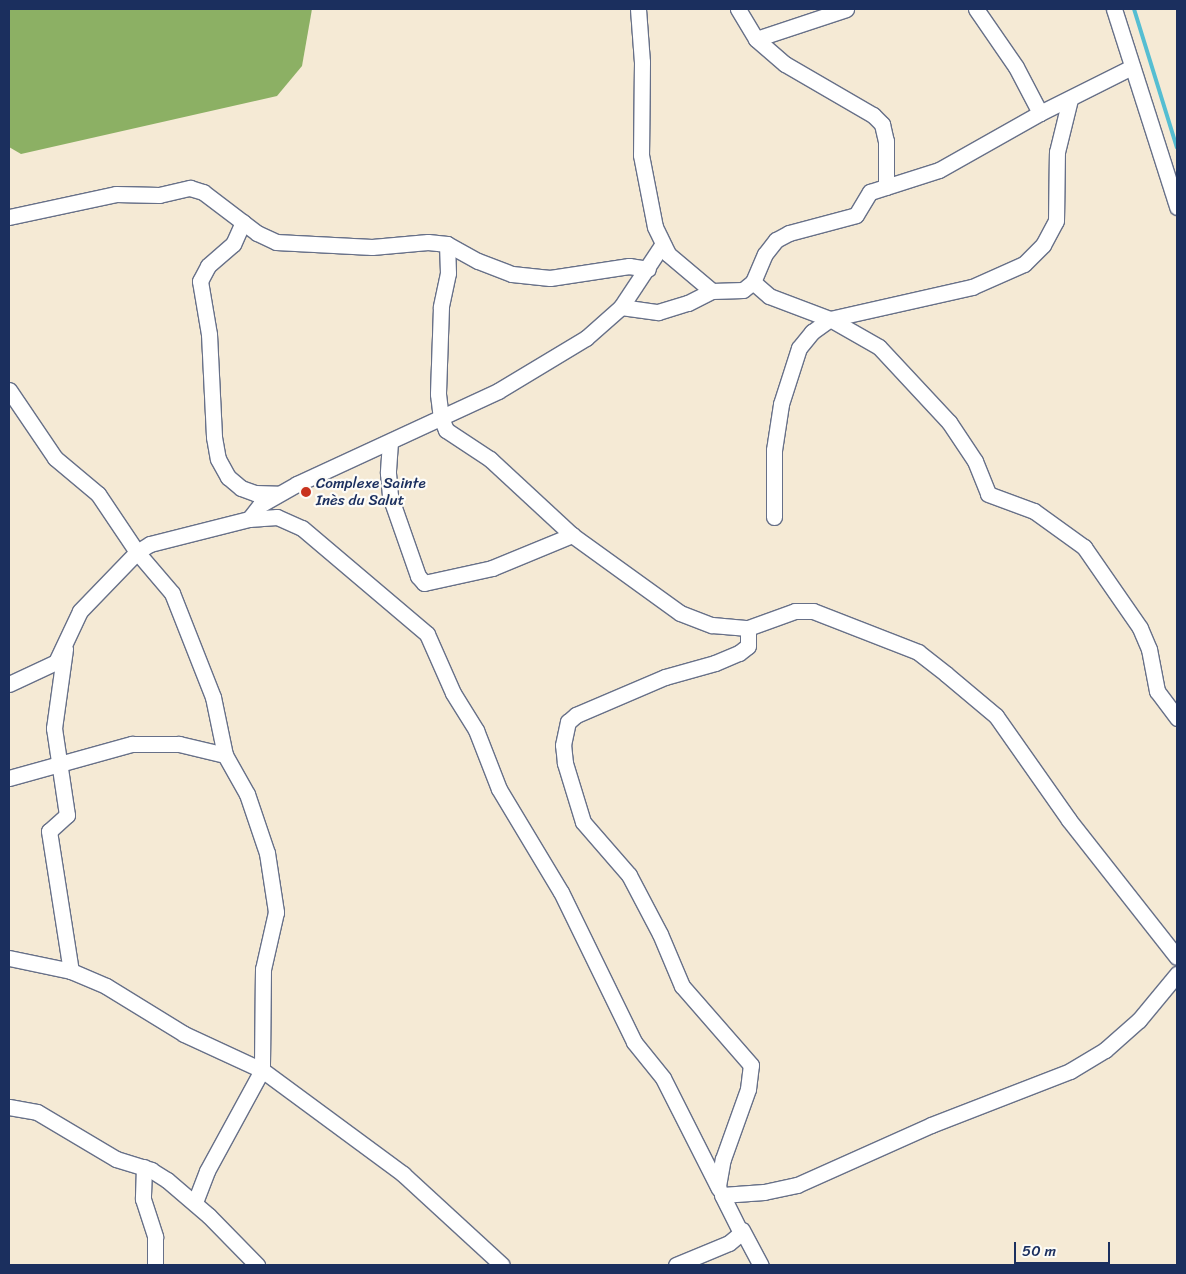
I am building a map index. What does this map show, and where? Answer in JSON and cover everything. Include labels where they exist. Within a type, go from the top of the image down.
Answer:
[{"type":"street","points":[[638,9],[642,62],[641,155],[648,199],[662,245],[679,265],[712,291]]},
{"type":"street","points":[[738,9],[756,39],[785,64],[873,115],[882,124],[886,141],[886,187]]},
{"type":"street","points":[[756,39],[846,9]]},
{"type":"street","points":[[976,9],[1016,67],[1040,113]]},
{"type":"street","points":[[1114,9],[1177,208]]},
{"type":"street","points":[[621,307],[658,312],[671,310],[712,291],[742,290],[753,282],[764,254],[776,240],[789,233],[856,215],[865,195],[939,170],[1040,113],[1132,67]]},
{"type":"street","points":[[774,517],[774,450],[781,404],[799,348],[830,319],[972,287],[1024,264],[1044,245],[1056,221],[1058,152],[1070,99]]},
{"type":"street","points":[[9,217],[116,194],[159,195],[190,188],[203,192],[243,222],[276,242],[372,246],[428,242],[447,244],[478,261],[512,274],[550,278],[629,266],[648,269]]},
{"type":"street","points":[[243,222],[233,244],[208,266],[200,281],[210,334],[214,438],[218,459],[228,477],[241,488],[255,493],[278,494]]},
{"type":"street","points":[[447,244],[448,273],[439,341],[441,418],[446,430],[490,460],[572,535],[680,613],[712,626],[748,628],[795,610],[813,611],[918,652],[996,716],[1069,820],[1177,957]]},
{"type":"street","points":[[249,519],[260,505],[278,494],[498,391],[586,338],[621,307],[648,269],[662,245]]},
{"type":"street","points":[[753,282],[769,296],[830,319],[879,347],[908,375],[956,430],[974,462],[988,494],[1034,512],[1084,547],[1140,628],[1149,649],[1158,691],[1177,718]]},
{"type":"street","points":[[9,390],[55,458],[98,494],[137,552],[172,593],[186,626],[197,663],[213,697],[225,755],[247,794],[274,882],[276,912],[263,979],[262,1070],[207,1171],[195,1202]]},
{"type":"street","points":[[390,442],[388,474],[390,496],[418,576],[424,583],[492,568],[572,535]]},
{"type":"street","points":[[9,684],[56,662],[65,648],[80,611],[137,552],[150,544],[249,519],[277,518],[302,528],[426,634],[453,693],[476,730],[499,789],[561,892],[634,1042],[663,1078],[760,1265]]},
{"type":"street","points":[[720,1191],[723,1159],[748,1089],[752,1065],[682,986],[660,934],[629,875],[608,848],[583,822],[565,763],[563,746],[568,722],[576,715],[665,677],[715,663],[739,652],[748,646],[748,628]]},
{"type":"street","points":[[65,648],[54,728],[67,814],[49,831],[71,971]]},
{"type":"street","points":[[9,778],[132,744],[180,744],[225,755]]},
{"type":"street","points":[[9,958],[71,971],[106,986],[184,1034],[262,1070],[403,1174],[502,1265]]},
{"type":"street","points":[[720,1191],[764,1192],[797,1185],[931,1125],[1017,1094],[1084,1064],[1139,1020],[1177,974]]},
{"type":"street","points":[[9,1107],[37,1112],[116,1160],[144,1167],[167,1180],[195,1202],[257,1265]]},
{"type":"street","points":[[144,1167],[143,1199],[155,1237],[155,1265]]},
{"type":"street","points":[[676,1265],[729,1243],[742,1230]]},
{"type":"green space","points":[[9,9],[312,9],[302,66],[277,96],[21,154],[9,147]]},
{"type":"waterway","points":[[1134,9],[1177,148]]},
{"type":"place","name":"Complexe Sainte Inès du Salut","points":[[306,492]]}]
